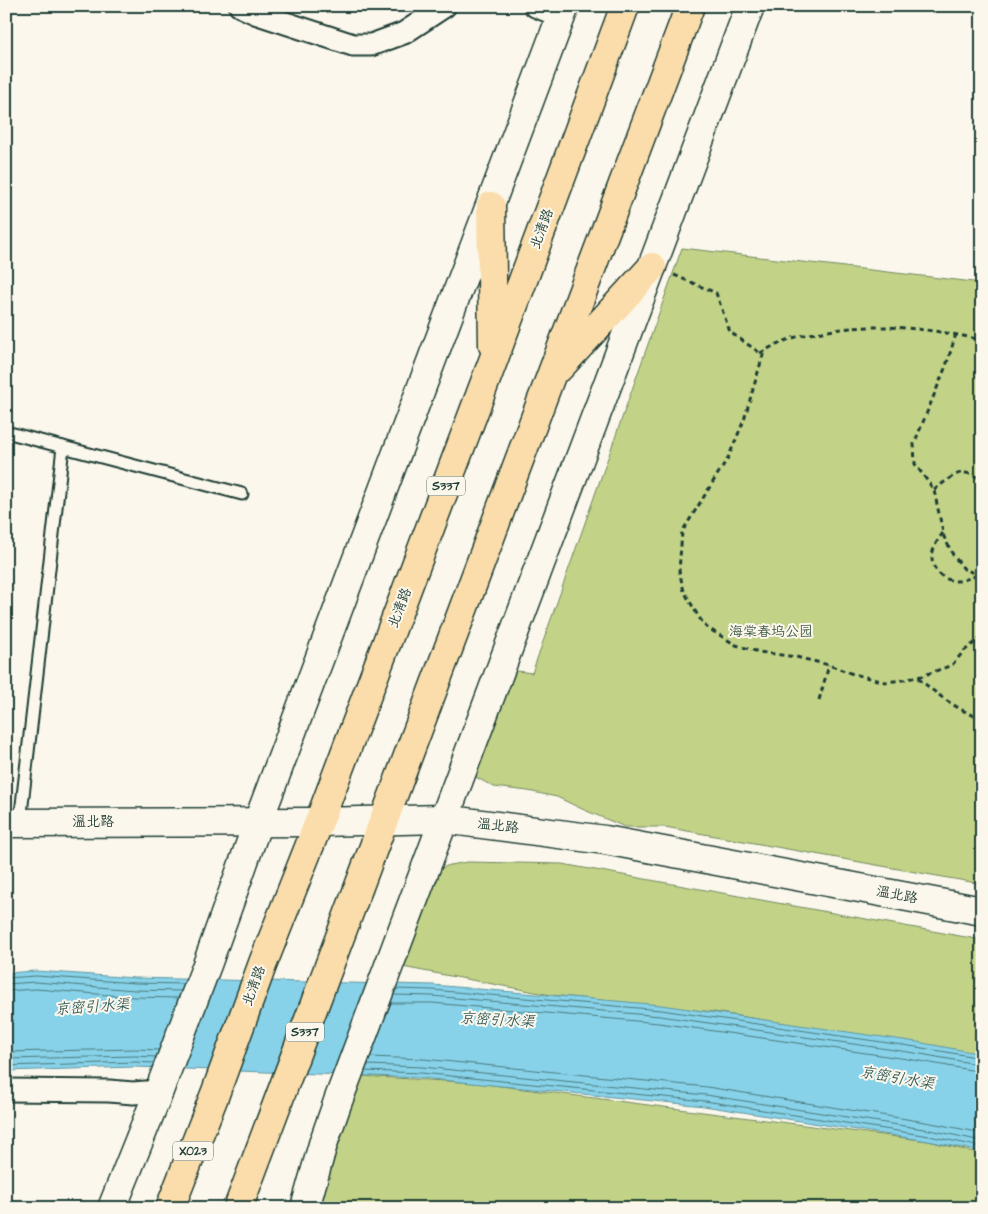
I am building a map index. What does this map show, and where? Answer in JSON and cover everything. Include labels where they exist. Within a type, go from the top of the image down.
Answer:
[{"type":"main road","name":"北清路","points":[[170,1208],[319,822],[625,6]]},
{"type":"main road","name":"S337","points":[[238,1208],[690,6]]},
{"type":"main road","points":[[491,206],[493,361]]},
{"type":"main road","points":[[551,378],[663,271]]},
{"type":"street","points":[[240,6],[353,45],[371,45],[404,34],[445,6]]},
{"type":"street","points":[[112,1208],[208,962],[258,822],[564,12],[535,6]]},
{"type":"street","points":[[305,1208],[323,1144],[338,1101],[443,819],[663,271],[750,6]]},
{"type":"street","name":"温北路","points":[[13,822],[319,822],[443,819],[605,840],[982,911]]},
{"type":"street","points":[[6,1090],[133,1093],[159,1091]]},
{"type":"lane","points":[[6,432],[242,494]]},
{"type":"lane","points":[[13,822],[63,447]]},
{"type":"path","points":[[663,271],[716,294],[730,332],[764,356],[744,420],[728,456],[682,532],[679,571],[684,592],[706,627],[736,645],[759,652],[796,657],[829,665],[850,673],[885,682],[918,677],[952,665],[964,651],[982,637]]},
{"type":"path","points":[[760,353],[785,341],[808,334],[840,328],[878,326],[914,328],[982,340]]},
{"type":"path","points":[[956,334],[946,366],[914,444],[915,464],[934,490],[943,532],[953,555],[964,569],[981,576]]},
{"type":"path","points":[[934,490],[961,472],[982,479]]},
{"type":"path","points":[[943,532],[937,541],[932,558],[940,576],[956,581],[981,576]]},
{"type":"path","points":[[819,700],[829,665]]},
{"type":"path","points":[[918,677],[954,706],[982,719]]},
{"type":"green space","name":"海棠春坞公园","points":[[682,248],[982,283],[982,884],[665,827],[625,827],[557,797],[494,787],[472,775],[510,670],[532,673]]},
{"type":"green space","points":[[468,862],[562,864],[982,940],[982,1055],[714,1012],[551,995],[397,966],[436,870]]},
{"type":"green space","points":[[361,1076],[477,1083],[928,1141],[982,1154],[982,1208],[318,1208]]},
{"type":"water","name":"京密引水渠","points":[[36,971],[135,978],[433,985],[661,1005],[917,1042],[982,1054],[982,1152],[928,1141],[704,1106],[421,1078],[135,1067],[6,1071],[6,973]]}]
